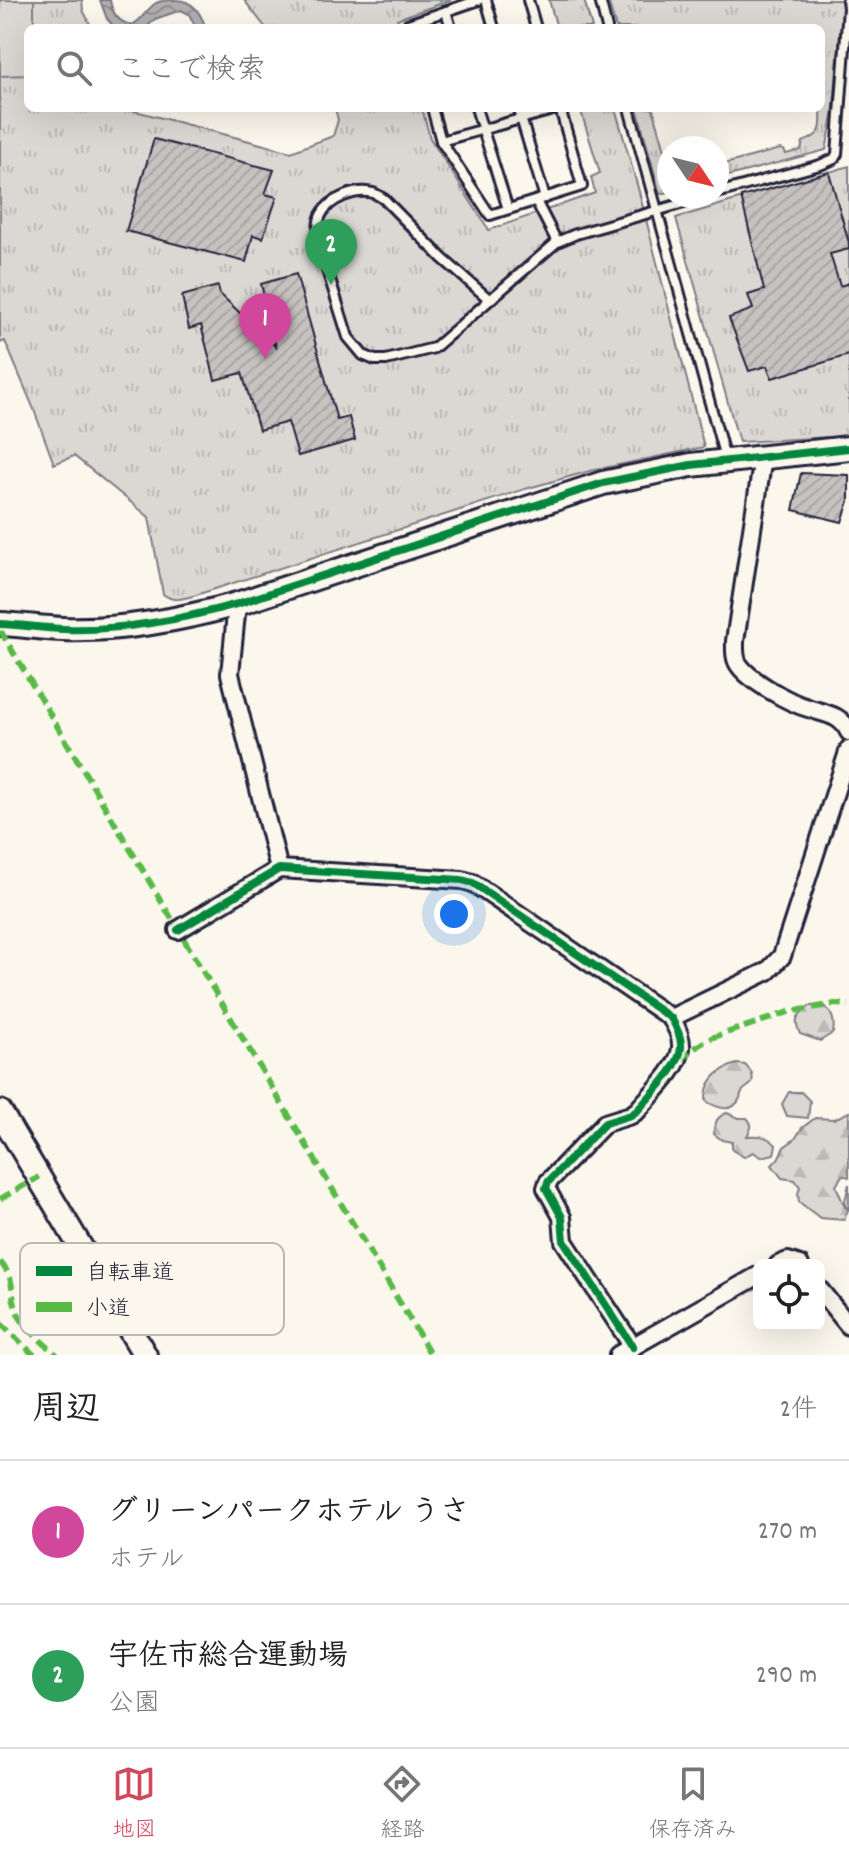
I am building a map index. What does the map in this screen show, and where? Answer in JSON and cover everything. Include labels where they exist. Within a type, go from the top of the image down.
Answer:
[{"type":"street","points":[[0,624],[63,629],[126,627],[178,619],[237,604],[581,489],[667,469],[849,448]]},
{"type":"street","points":[[763,457],[735,641],[736,658],[742,669],[777,694],[809,709],[832,714],[841,720],[849,732]]},
{"type":"street","points":[[237,604],[230,674],[279,869]]},
{"type":"street","points":[[671,1018],[768,971],[782,956],[849,749]]},
{"type":"street","points":[[178,930],[279,869],[473,883],[671,1018],[678,1029],[681,1047],[675,1066],[638,1110],[605,1123],[548,1182],[546,1188],[562,1217],[564,1241],[626,1351],[753,1278]]},
{"type":"street","points":[[0,1112],[78,1243]]},
{"type":"street","points":[[825,1296],[849,1326]]},
{"type":"street","points":[[133,1335],[145,1355]]},
{"type":"lane","points":[[408,24],[479,0]]},
{"type":"lane","points":[[486,0],[493,24]]},
{"type":"lane","points":[[528,0],[535,24]]},
{"type":"lane","points":[[600,0],[606,24]]},
{"type":"lane","points":[[729,190],[834,159],[837,154],[847,0]]},
{"type":"lane","points":[[446,11],[450,24]]},
{"type":"lane","points":[[433,112],[441,141],[490,215],[582,186],[561,112]]},
{"type":"lane","points":[[477,112],[508,209]]},
{"type":"lane","points":[[519,112],[541,199],[557,242]]},
{"type":"lane","points":[[441,141],[546,112]]},
{"type":"lane","points":[[630,112],[726,461]]},
{"type":"lane","points":[[490,300],[374,193],[345,196],[321,213],[318,241],[348,337],[363,355],[386,360],[434,348],[490,300],[557,242],[663,208]]},
{"type":"green space","points":[[0,0],[82,0],[90,24],[24,24],[24,112],[139,112],[291,152],[333,136],[338,120],[336,112],[423,112],[430,138],[489,230],[595,193],[591,177],[600,173],[581,112],[616,112],[704,447],[590,471],[525,489],[193,596],[170,598],[163,594],[149,517],[74,456],[54,464],[5,341],[0,343]]},
{"type":"green space","points":[[0,0],[34,0],[34,24],[24,24],[24,75],[0,76]]},
{"type":"green space","points":[[244,0],[451,0],[397,19],[398,24],[263,24]]},
{"type":"green space","points":[[549,0],[584,0],[591,24],[556,24]]},
{"type":"green space","points":[[608,0],[843,0],[833,116],[826,150],[729,176],[729,163],[780,149],[786,154],[801,150],[803,142],[820,131],[821,112],[825,112],[825,24],[615,24]]},
{"type":"green space","points":[[638,112],[654,112],[661,136],[657,136],[657,183]]},
{"type":"green space","points":[[849,166],[849,436],[739,442],[676,218],[709,208],[729,208],[729,202]]},
{"type":"green space","points":[[810,1006],[825,1006],[833,1018],[833,1033],[820,1041],[800,1034],[798,1029],[798,1018]]},
{"type":"green space","points":[[737,1064],[745,1065],[753,1077],[737,1103],[724,1108],[706,1101],[714,1077]]},
{"type":"green space","points":[[789,1092],[801,1092],[810,1101],[808,1118],[787,1116],[782,1104]]},
{"type":"green space","points":[[849,1112],[849,1177],[842,1175],[836,1186],[848,1210],[844,1220],[820,1218],[799,1202],[800,1187],[795,1180],[782,1178],[772,1165],[784,1147],[815,1118],[834,1119]]},
{"type":"green space","points":[[727,1113],[747,1118],[751,1129],[747,1136],[769,1139],[776,1145],[774,1154],[761,1157],[753,1152],[744,1157],[732,1150],[732,1142],[714,1134],[717,1120]]},
{"type":"green space","points":[[849,1184],[849,1209],[844,1205]]},
{"type":"water","points":[[100,0],[110,0],[117,17],[129,24],[111,24]]},
{"type":"water","points":[[165,0],[187,2],[195,8],[204,24],[194,24],[189,14],[181,10],[155,19],[150,24],[133,24],[156,3]]},
{"type":"building","points":[[154,139],[274,170],[265,194],[277,197],[263,238],[253,235],[246,262],[126,231]]},
{"type":"building","points":[[829,172],[849,243],[849,249],[830,254],[840,286],[849,283],[849,355],[772,378],[767,366],[749,371],[729,318],[753,309],[748,295],[764,290],[741,197]]},
{"type":"building","points":[[296,274],[337,420],[349,417],[355,440],[298,456],[288,422],[259,430],[242,373],[215,380],[201,325],[189,329],[182,296],[218,286],[220,294],[276,347],[261,284]]},
{"type":"building","points":[[801,473],[849,475],[849,501],[842,522],[793,510]]},
{"type":"marked path","points":[[0,630],[431,1355]]},
{"type":"marked path","points":[[681,1060],[711,1038],[789,1012],[835,1004],[849,1005]]},
{"type":"marked path","points":[[0,1199],[39,1177]]},
{"type":"marked path","points":[[0,1262],[11,1280],[20,1317]]},
{"type":"marked path","points":[[0,1323],[34,1355]]},
{"type":"marked path","points":[[35,1335],[57,1355]]},
{"type":"cycle path","points":[[0,624],[85,629],[129,626],[194,615],[237,604],[603,483],[691,465],[849,448]]},
{"type":"cycle path","points":[[178,930],[279,869],[462,880],[473,883],[671,1018],[680,1036],[681,1048],[670,1073],[638,1110],[605,1123],[548,1182],[546,1188],[562,1217],[564,1241],[633,1347]]},
{"type":"place","name":"宇佐市総合運動場","points":[[331,285]]},
{"type":"place","name":"グリーンパークホテル うさ","points":[[265,359]]}]
